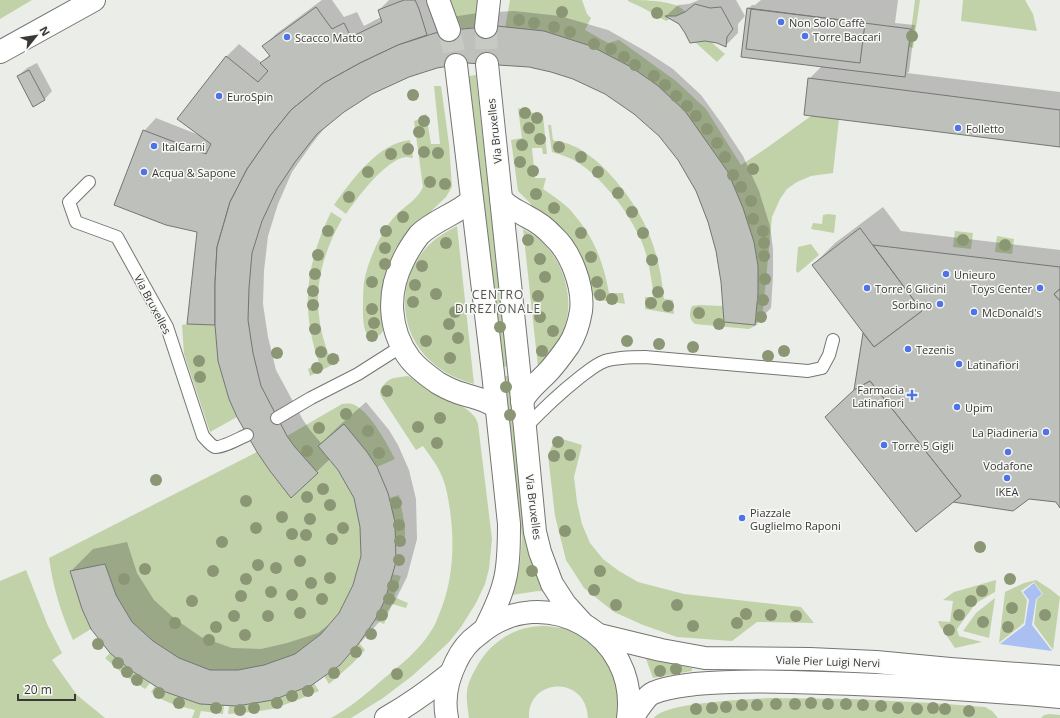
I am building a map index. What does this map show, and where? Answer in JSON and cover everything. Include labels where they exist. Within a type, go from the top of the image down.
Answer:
[{"type":"street","points":[[0,52],[94,0]]},
{"type":"street","points":[[438,0],[449,30]]},
{"type":"street","points":[[486,27],[489,0]]},
{"type":"street","name":"Via Bruxelles","points":[[487,64],[535,532],[540,552],[552,584],[565,604],[613,650],[623,670],[628,688],[630,708],[628,718]]},
{"type":"street","points":[[456,65],[509,524],[509,542],[505,581],[486,627]]},
{"type":"street","points":[[501,199],[507,206],[527,216],[542,226],[558,240],[565,249],[572,263],[581,297],[579,324],[574,336],[559,359],[528,391],[522,401]]},
{"type":"street","points":[[472,200],[467,205],[420,235],[406,255],[400,266],[393,288],[392,316],[395,330],[402,346],[418,368],[439,384],[462,394],[484,400],[496,407]]},
{"type":"street","points":[[447,718],[445,709],[446,690],[458,656],[471,640],[486,627],[510,616],[528,612],[545,612],[566,616],[591,630]]},
{"type":"street","name":"Viale Pier Luigi Nervi","points":[[591,630],[668,652],[705,658],[862,661],[1060,677]]},
{"type":"street","points":[[386,718],[434,687],[451,673]]},
{"type":"street","name":"Viale Pier Luigi Nervi","points":[[632,718],[651,693],[681,686],[742,681],[833,683],[1060,697]]},
{"type":"lane","name":"Via Bruxelles","points":[[88,182],[69,202],[76,222],[117,237],[167,327],[203,436],[214,447],[221,446],[247,435]]},
{"type":"lane","points":[[525,428],[565,390],[589,370],[604,362],[621,358],[645,357],[808,371],[822,368],[830,355],[834,340]]},
{"type":"lane","points":[[277,418],[311,398],[358,374],[402,346]]},
{"type":"green space","points":[[0,0],[32,0],[0,19]]},
{"type":"green space","points":[[450,0],[477,0],[476,27],[462,29]]},
{"type":"green space","points":[[510,0],[582,0],[587,14],[591,18],[585,30],[608,43],[619,40],[676,81],[706,109],[741,165],[811,116],[839,119],[833,173],[811,176],[797,182],[787,189],[780,199],[772,217],[763,310],[757,325],[749,329],[695,324],[691,318],[690,311],[692,306],[723,306],[724,322],[755,325],[758,293],[758,266],[754,242],[743,208],[728,172],[685,111],[657,85],[631,67],[591,46],[544,31],[505,28]]},
{"type":"green space","points":[[628,0],[668,3],[681,8],[685,12],[676,16],[666,16],[670,19],[666,21]]},
{"type":"green space","points":[[915,0],[920,0],[913,48],[909,47]]},
{"type":"green space","points":[[963,0],[1025,0],[1033,14],[1037,31],[961,21]]},
{"type":"green space","points":[[695,42],[711,42],[725,54],[717,62]]},
{"type":"green space","points":[[476,75],[508,366],[503,367],[469,76]]},
{"type":"green space","points":[[434,86],[441,86],[449,144],[452,187],[446,197],[402,239],[395,249],[386,272],[382,296],[381,307],[383,331],[380,335],[370,338],[366,332],[363,321],[364,282],[369,264],[380,237],[385,229],[396,215],[415,199],[423,187],[414,121],[423,118],[426,113],[431,144],[440,144]]},
{"type":"green space","points":[[518,108],[543,116],[547,154],[543,154],[542,148],[532,148],[535,178],[546,178],[543,189],[569,208],[583,225],[598,253],[609,293],[623,293],[625,304],[600,300],[593,295],[588,294],[531,208],[531,204],[518,191],[511,140],[522,138]]},
{"type":"green space","points":[[548,125],[551,125],[553,140],[569,144],[590,156],[606,170],[630,199],[647,229],[658,262],[664,299],[673,300],[674,314],[645,309],[645,297],[654,297],[646,254],[636,230],[615,198],[598,179],[577,162],[552,152]]},
{"type":"green space","points":[[410,140],[413,158],[406,157],[398,159],[390,164],[373,180],[346,214],[334,205],[357,175],[376,156],[387,148]]},
{"type":"green space","points":[[331,212],[342,219],[326,253],[319,287],[318,304],[324,340],[330,358],[338,354],[340,361],[310,376],[308,369],[319,363],[309,323],[308,286],[316,250]]},
{"type":"green space","points":[[823,215],[836,215],[834,233],[811,229],[813,223],[822,224]]},
{"type":"green space","points":[[457,226],[474,384],[458,379],[431,362],[413,337],[407,323],[405,307],[407,284],[411,271],[417,260],[432,242],[442,234]]},
{"type":"green space","points":[[523,229],[539,239],[557,260],[562,271],[568,293],[568,315],[563,332],[554,348],[538,367]]},
{"type":"green space","points":[[955,231],[973,233],[971,249],[953,247]]},
{"type":"green space","points":[[997,236],[1014,239],[1012,254],[995,252]]},
{"type":"green space","points":[[811,244],[819,255],[798,273],[796,271],[798,247]]},
{"type":"green space","points":[[182,325],[215,325],[218,361],[229,399],[237,417],[210,432],[184,354]]},
{"type":"green space","points":[[408,376],[436,394],[465,408],[477,421],[492,539],[489,569],[485,584],[476,603],[461,627],[449,642],[412,676],[383,698],[351,718],[331,718],[364,696],[421,645],[435,624],[443,604],[450,578],[452,564],[452,524],[448,495],[444,481],[436,465],[423,446],[416,450],[380,393],[383,385],[387,381]]},
{"type":"green space","points":[[503,376],[509,376],[550,592],[538,591],[512,595],[519,566],[522,537]]},
{"type":"green space","points":[[342,404],[352,404],[365,413],[377,428],[395,459],[377,467],[344,424],[318,446],[338,470],[354,498],[360,527],[361,556],[353,585],[339,613],[321,634],[295,654],[264,665],[238,670],[210,670],[179,658],[153,641],[132,622],[116,595],[105,564],[70,571],[82,609],[91,629],[73,640],[58,600],[49,558],[257,452],[291,498],[294,446],[287,436]]},
{"type":"green space","points":[[556,437],[582,445],[574,477],[577,502],[582,524],[590,543],[603,559],[619,571],[638,582],[684,594],[801,607],[814,623],[757,622],[732,641],[677,637],[643,625],[614,612],[584,588],[566,560],[555,516],[548,455]]},
{"type":"green space","points":[[399,495],[405,526],[405,545],[395,545],[389,498]]},
{"type":"green space","points":[[26,570],[48,626],[62,653],[52,660],[77,695],[105,718],[0,718],[0,581]]},
{"type":"green space","points":[[392,574],[401,576],[394,597],[408,603],[406,608],[392,604],[384,624],[375,620],[385,600]]},
{"type":"green space","points":[[996,580],[995,592],[978,602],[957,629],[959,636],[982,642],[955,648],[938,621],[950,622],[953,601],[943,600],[954,592]]},
{"type":"green space","points":[[1036,580],[1060,597],[1053,650],[1034,624],[1037,599],[1043,594],[1034,582],[1021,591],[1027,600],[1024,623],[999,643],[1005,592],[1024,583]]},
{"type":"green space","points":[[995,598],[989,638],[963,631],[976,613]]},
{"type":"green space","points":[[546,626],[562,628],[572,632],[590,643],[598,651],[611,669],[615,679],[618,690],[619,718],[588,718],[585,704],[578,694],[568,688],[557,686],[546,689],[537,695],[531,705],[529,718],[469,718],[467,698],[468,685],[486,653],[499,641],[514,632],[531,627]]},
{"type":"green space","points":[[359,643],[365,650],[353,663],[329,684],[324,676],[340,665]]},
{"type":"green space","points":[[110,653],[150,683],[145,689],[124,675],[105,658]]},
{"type":"green space","points":[[645,656],[692,668],[692,671],[653,678]]},
{"type":"green space","points":[[314,683],[319,691],[284,705],[266,710],[228,714],[229,706],[273,700]]},
{"type":"green space","points":[[155,686],[163,691],[200,704],[224,705],[223,714],[201,711],[199,718],[192,718],[195,710],[163,700],[151,692]]},
{"type":"green space","points":[[768,698],[852,699],[985,707],[992,711],[998,718],[654,718],[661,713],[674,708],[690,705]]},
{"type":"green space","points":[[1044,715],[1060,715],[1060,718],[1041,718]]},
{"type":"water","points":[[1034,583],[1042,594],[1036,599],[1032,625],[1052,651],[1000,644],[1025,625],[1029,600],[1023,592]]},
{"type":"building","points":[[404,0],[415,0],[427,35],[398,45],[360,63],[324,83],[291,110],[270,136],[247,169],[230,202],[217,247],[215,325],[187,324],[197,232],[166,225],[114,205],[143,130],[206,154],[211,144],[177,119],[226,56],[258,82],[268,71],[260,63],[270,56],[262,46],[316,7],[332,29],[344,23],[351,37],[382,22],[378,10]]},
{"type":"building","points":[[695,4],[710,8],[721,7],[733,29],[727,37],[726,47],[717,43],[705,41],[690,43],[679,24],[665,16],[676,16],[685,12]]},
{"type":"building","points":[[747,8],[911,29],[905,77],[741,57]]},
{"type":"building","name":"Torre Baccari","points":[[751,9],[865,23],[860,63],[746,49]]},
{"type":"building","points":[[497,26],[544,31],[591,46],[631,67],[657,85],[685,111],[728,172],[743,208],[754,242],[758,266],[758,293],[755,325],[724,322],[721,282],[716,251],[708,222],[696,191],[678,160],[659,136],[634,114],[605,94],[573,79],[529,67],[467,63],[437,68],[409,77],[372,94],[344,112],[317,134],[295,162],[277,189],[262,221],[252,253],[248,320],[253,353],[261,386],[287,436],[318,473],[291,498],[257,452],[237,417],[229,399],[218,361],[215,325],[217,247],[230,202],[247,169],[270,136],[291,110],[324,83],[360,63],[398,45],[435,33]]},
{"type":"building","points":[[29,70],[45,100],[33,107],[17,76]]},
{"type":"building","points":[[808,78],[1060,110],[1060,147],[804,115]]},
{"type":"building","name":"Torre 6 Glicini","points":[[860,228],[922,311],[874,347],[812,265]]},
{"type":"building","name":"Latinafiori","points":[[873,245],[1060,267],[1060,289],[1054,294],[1060,301],[1060,508],[1056,502],[1029,499],[1013,511],[953,502],[961,496],[870,381],[854,390],[863,333],[874,347],[922,311]]},
{"type":"building","points":[[1060,289],[1060,301],[1054,294]]},
{"type":"building","name":"Torre 5 Gigli","points":[[870,381],[961,496],[916,532],[825,417],[854,390]]},
{"type":"building","points":[[344,424],[377,467],[388,493],[395,522],[396,562],[385,600],[375,620],[359,643],[340,665],[312,685],[273,700],[237,706],[200,704],[163,691],[132,671],[110,653],[91,629],[82,609],[70,571],[105,564],[116,595],[132,622],[153,641],[179,658],[210,670],[238,670],[264,665],[295,654],[321,634],[339,613],[353,585],[361,556],[360,527],[354,498],[338,470],[318,446]]},
{"type":"tunnel","points":[[486,27],[487,64]]},
{"type":"tunnel","points":[[449,30],[456,65]]},
{"type":"place","name":"Non Solo Caffè","points":[[781,22]]},
{"type":"place","name":"Torre Baccari","points":[[805,36]]},
{"type":"place","name":"Scacco Matto","points":[[287,37]]},
{"type":"place","name":"EuroSpin","points":[[219,96]]},
{"type":"place","name":"Folletto","points":[[958,128]]},
{"type":"place","name":"ItalCarni","points":[[154,146]]},
{"type":"place","name":"Acqua & Sapone","points":[[144,172]]},
{"type":"place","name":"Unieuro","points":[[946,274]]},
{"type":"place","name":"Torre 6 Glicini","points":[[867,288]]},
{"type":"place","name":"Toys Center","points":[[1040,288]]},
{"type":"place","name":"Sorbino","points":[[940,304]]},
{"type":"place","name":"McDonald's","points":[[974,312]]},
{"type":"place","name":"Tezenis","points":[[908,349]]},
{"type":"place","name":"Latinafiori","points":[[959,364]]},
{"type":"place","name":"Farmacia Latinafiori","points":[[912,395]]},
{"type":"place","name":"Upim","points":[[957,407]]},
{"type":"place","name":"La Piadineria","points":[[1046,432]]},
{"type":"place","name":"Torre 5 Gigli","points":[[884,445]]},
{"type":"place","name":"Vodafone","points":[[1008,452]]},
{"type":"place","name":"IKEA","points":[[1007,478]]},
{"type":"place","name":"Piazzale Guglielmo Raponi","points":[[742,518]]},
{"type":"district","name":"CENTRO DIREZIONALE","points":[[498,301]]}]
